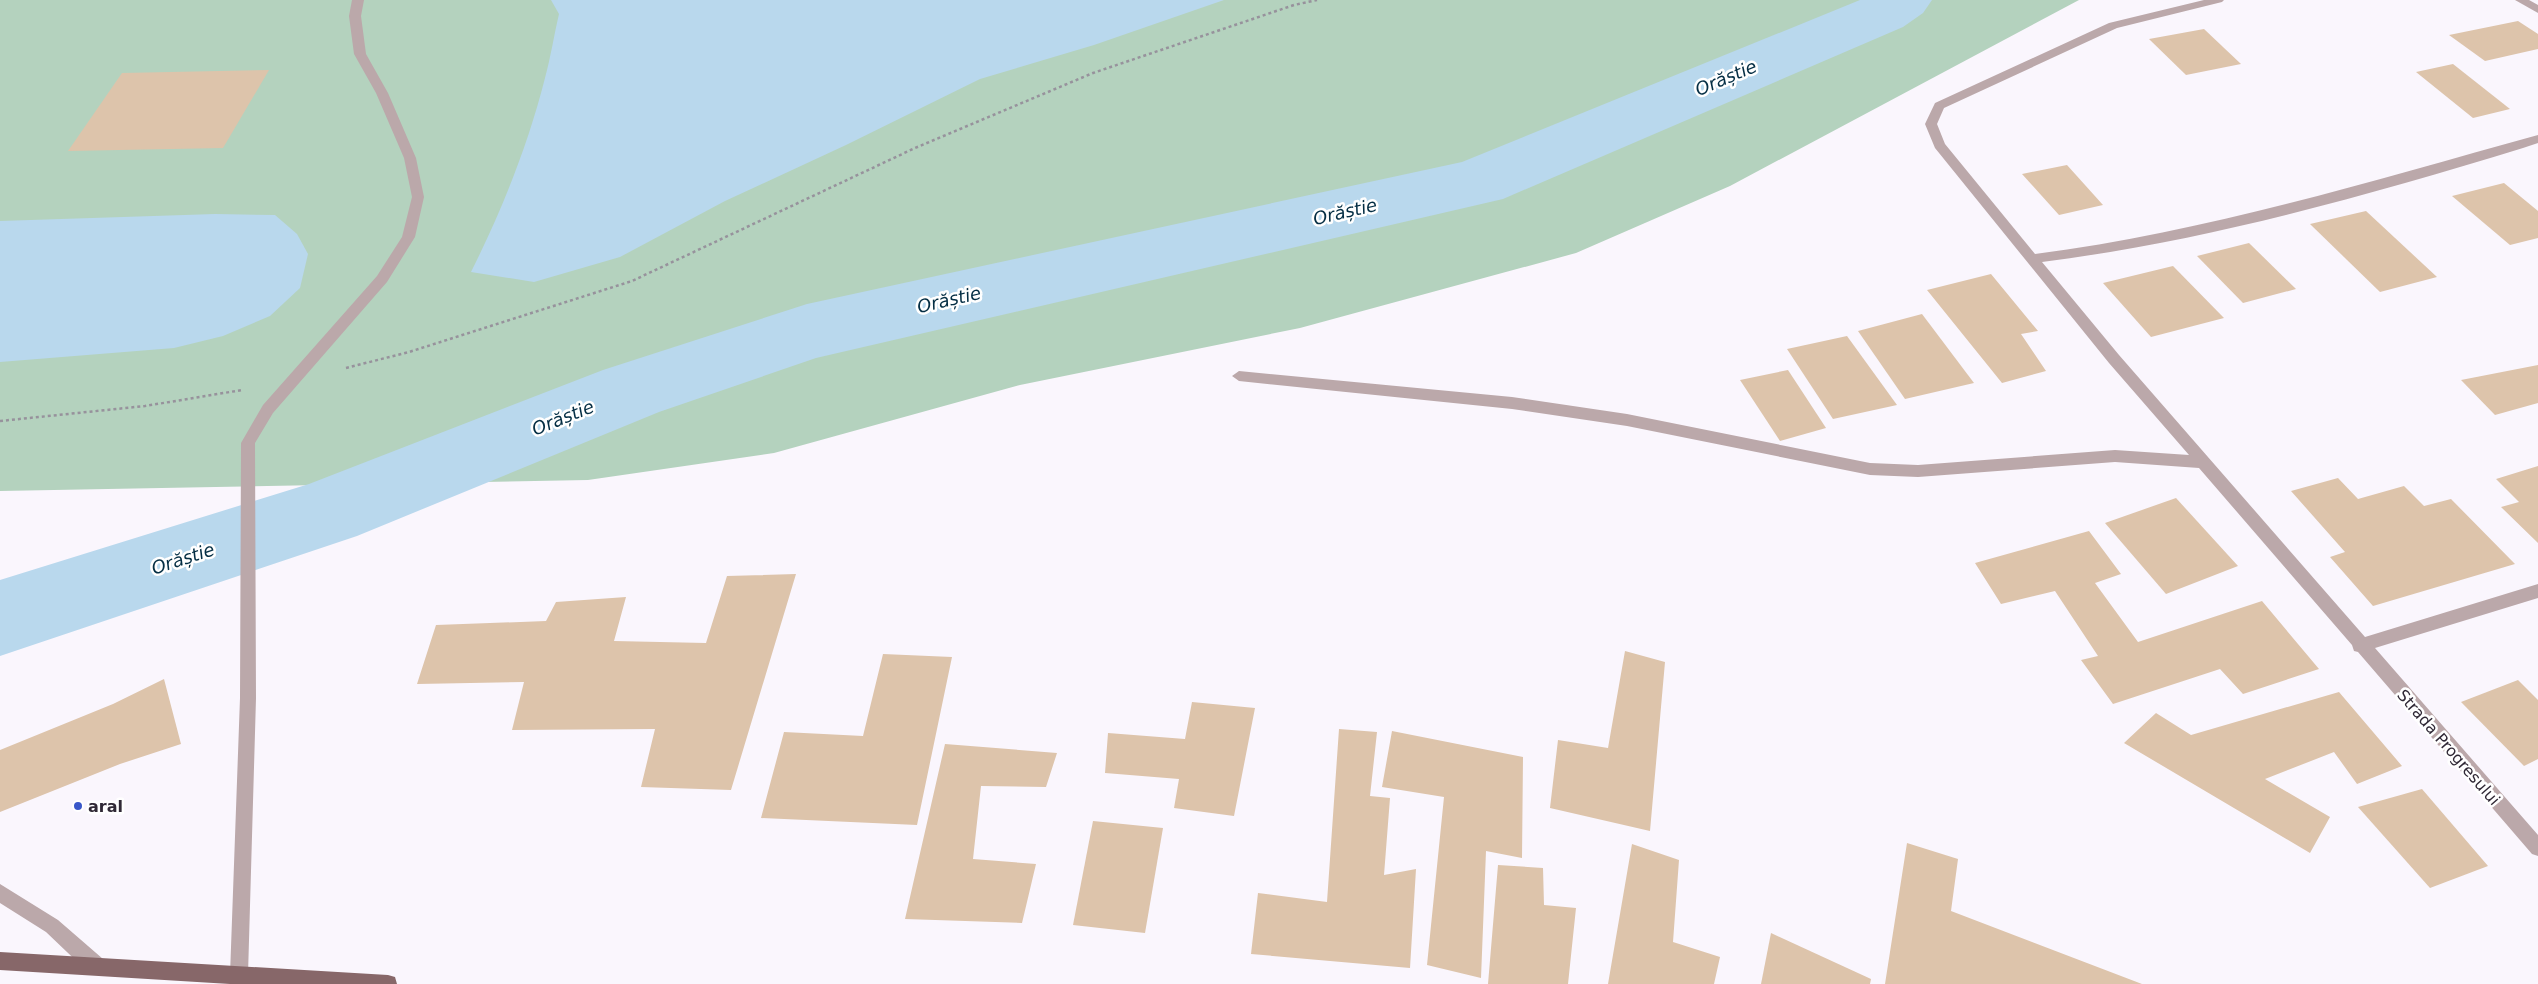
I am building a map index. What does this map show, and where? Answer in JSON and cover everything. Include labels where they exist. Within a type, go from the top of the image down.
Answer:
[{"type":"main road","points":[[0,961],[388,984]]},
{"type":"street","points":[[239,975],[248,698],[248,444],[268,410],[382,279],[408,237],[418,197],[410,158],[382,92],[360,54],[356,16],[358,0]]},
{"type":"street","name":"Strada Progresului","points":[[2218,0],[2113,25],[1940,106],[1931,124],[1939,145],[2031,259],[2360,646],[2538,848]]},
{"type":"street","points":[[2521,0],[2538,10]]},
{"type":"street","points":[[2031,259],[2124,247],[2232,224],[2476,158],[2538,139]]},
{"type":"street","points":[[1238,376],[1512,403],[1626,420],[1870,469],[1937,470],[2115,456],[2202,462]]},
{"type":"street","points":[[2360,646],[2538,591]]},
{"type":"street","points":[[0,893],[52,926],[96,966]]},
{"type":"path","points":[[345,368],[408,352],[632,281],[915,148],[1093,73],[1285,8],[1318,0]]},
{"type":"path","points":[[0,421],[145,406],[291,382]]},
{"type":"green space","points":[[0,0],[2079,0],[1730,186],[1576,253],[1300,328],[1020,385],[774,453],[588,480],[0,491]]},
{"type":"water","points":[[551,0],[1224,0],[1094,45],[980,79],[846,145],[725,201],[620,257],[534,282],[471,272],[513,177],[531,128],[547,70],[559,14]]},
{"type":"water","points":[[215,214],[275,215],[297,234],[308,254],[300,288],[270,316],[223,336],[174,348],[0,362],[0,221]]},
{"type":"building","points":[[2518,21],[2538,34],[2538,49],[2485,61],[2449,35]]},
{"type":"building","points":[[2204,29],[2241,64],[2186,75],[2149,39]]},
{"type":"building","points":[[2453,64],[2510,109],[2473,118],[2416,72]]},
{"type":"building","points":[[269,70],[223,148],[68,151],[122,73]]},
{"type":"building","points":[[2067,165],[2103,205],[2059,215],[2022,174]]},
{"type":"building","points":[[2504,183],[2538,211],[2538,238],[2510,245],[2452,196]]},
{"type":"building","points":[[2366,211],[2437,277],[2380,292],[2310,224]]},
{"type":"building","points":[[2249,243],[2296,289],[2243,303],[2197,256]]},
{"type":"building","points":[[2173,266],[2224,318],[2151,337],[2103,283]]},
{"type":"building","points":[[1991,274],[2038,331],[2021,334],[2046,371],[2002,383],[1927,290]]},
{"type":"building","points":[[1922,314],[1974,383],[1905,399],[1858,331]]},
{"type":"building","points":[[1847,336],[1897,405],[1833,419],[1787,349]]},
{"type":"building","points":[[2538,365],[2538,403],[2495,415],[2461,380]]},
{"type":"building","points":[[1788,370],[1826,428],[1780,441],[1740,380]]},
{"type":"building","points":[[2538,466],[2538,543],[2501,507],[2519,502],[2496,479]]},
{"type":"building","points":[[2338,478],[2358,499],[2404,486],[2424,506],[2451,499],[2515,564],[2373,606],[2330,557],[2345,552],[2291,491]]},
{"type":"building","points":[[2176,498],[2238,566],[2166,594],[2105,523]]},
{"type":"building","points":[[2089,531],[2121,574],[2095,583],[2138,642],[2262,601],[2319,669],[2243,694],[2220,669],[2113,704],[2081,660],[2098,656],[2055,591],[2001,604],[1975,563]]},
{"type":"building","points":[[796,574],[731,790],[641,787],[655,729],[512,730],[524,682],[417,684],[436,625],[546,621],[556,602],[626,597],[614,641],[706,643],[727,576]]},
{"type":"building","points":[[1625,651],[1665,662],[1650,831],[1550,808],[1558,740],[1608,748]]},
{"type":"building","points":[[883,654],[952,657],[917,825],[761,818],[784,732],[863,736]]},
{"type":"building","points":[[164,679],[181,744],[120,764],[0,812],[0,750],[113,704]]},
{"type":"building","points":[[2518,680],[2538,700],[2538,759],[2524,766],[2461,702]]},
{"type":"building","points":[[2339,692],[2402,766],[2357,784],[2334,752],[2265,779],[2330,817],[2310,853],[2124,743],[2156,713],[2191,735]]},
{"type":"building","points":[[1192,702],[1255,708],[1234,816],[1174,808],[1179,779],[1105,773],[1108,733],[1185,739]]},
{"type":"building","points":[[1339,729],[1377,732],[1370,796],[1390,798],[1384,875],[1416,869],[1410,968],[1251,954],[1258,893],[1327,902]]},
{"type":"building","points":[[1392,731],[1523,757],[1522,858],[1486,851],[1481,978],[1427,965],[1444,797],[1382,787]]},
{"type":"building","points":[[945,744],[1057,753],[1046,787],[981,786],[973,859],[1036,864],[1022,923],[905,919]]},
{"type":"building","points":[[2422,789],[2488,866],[2430,888],[2358,807]]},
{"type":"building","points":[[1093,821],[1163,828],[1145,933],[1073,925]]},
{"type":"building","points":[[1907,843],[1958,859],[1951,911],[2142,984],[1885,984]]},
{"type":"building","points":[[1632,844],[1679,860],[1673,942],[1720,957],[1714,984],[1608,984]]},
{"type":"building","points":[[1498,865],[1543,868],[1544,905],[1576,908],[1568,984],[1488,984]]},
{"type":"building","points":[[1771,933],[1871,979],[1870,984],[1761,984]]},
{"type":"waterway","name":"Orăștie","points":[[0,618],[328,512],[631,391],[807,332],[1478,182],[1881,14],[1901,0]]},
{"type":"place","name":"aral","points":[[78,806]]}]
